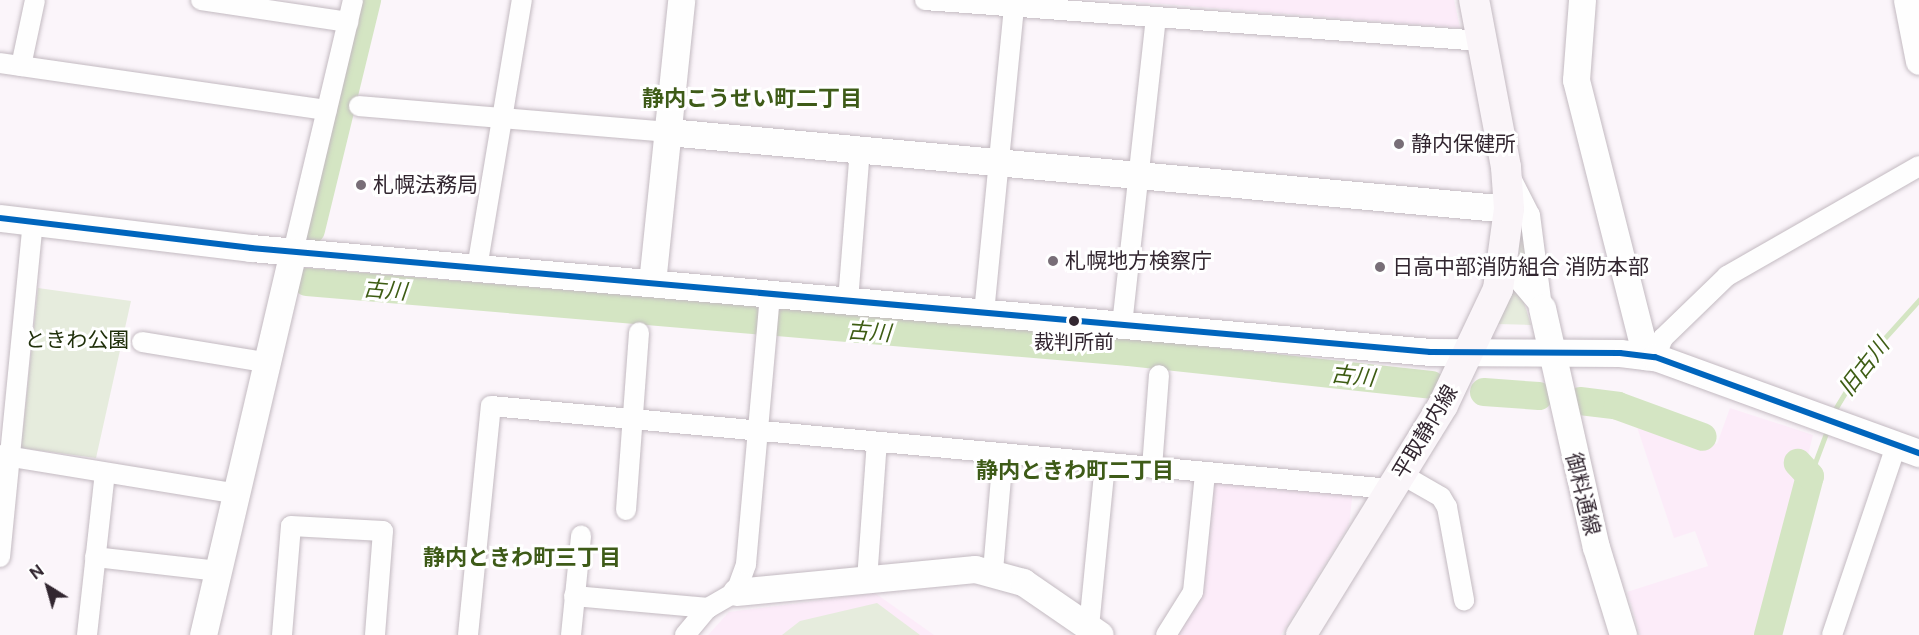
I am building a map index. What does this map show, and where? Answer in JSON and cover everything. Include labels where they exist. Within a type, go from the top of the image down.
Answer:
[{"type":"main road","name":"平取静内線","points":[[1301,635],[1396,482],[1472,353],[1504,263],[1509,209],[1506,167],[1474,0]]},
{"type":"street","points":[[21,66],[35,0]]},
{"type":"street","points":[[201,0],[348,22]]},
{"type":"street","points":[[202,635],[270,363],[293,252],[353,0]]},
{"type":"street","points":[[477,268],[522,0]]},
{"type":"street","points":[[652,283],[681,0]]},
{"type":"street","points":[[925,0],[1156,19],[1482,41]]},
{"type":"street","points":[[1582,0],[1576,80],[1650,357]]},
{"type":"street","points":[[1906,0],[1919,61]]},
{"type":"street","points":[[984,313],[1014,8]]},
{"type":"street","points":[[1122,325],[1156,19]]},
{"type":"street","points":[[0,63],[327,110]]},
{"type":"street","points":[[359,106],[860,148],[1509,209]]},
{"type":"street","points":[[848,301],[860,148]]},
{"type":"street","points":[[1650,357],[1663,338],[1727,276],[1919,166]]},
{"type":"street","points":[[1506,167],[1530,215],[1542,308]]},
{"type":"street","points":[[0,218],[293,252],[652,283],[768,313],[848,301],[1472,353],[1549,351],[1650,357],[1908,449],[1832,635]]},
{"type":"street","points":[[0,557],[6,456],[33,222]]},
{"type":"street","points":[[1504,263],[1542,308]]},
{"type":"street","name":"御料通線","points":[[1542,308],[1549,351],[1596,547],[1623,635]]},
{"type":"street","points":[[736,592],[746,564],[768,313]]},
{"type":"street","points":[[627,510],[639,332]]},
{"type":"street","points":[[142,342],[270,363]]},
{"type":"street","points":[[1152,468],[1159,375]]},
{"type":"street","points":[[468,635],[491,405],[1152,468],[1396,482],[1441,497],[1447,507],[1464,600]]},
{"type":"street","points":[[867,580],[877,442]]},
{"type":"street","points":[[993,571],[1003,454]]},
{"type":"street","points":[[6,456],[237,494]]},
{"type":"street","points":[[1095,631],[1105,464]]},
{"type":"street","points":[[1166,635],[1193,592],[1205,472]]},
{"type":"street","points":[[87,635],[105,473]]},
{"type":"street","points":[[282,635],[291,526],[382,531],[375,635]]},
{"type":"street","points":[[570,635],[581,536]]},
{"type":"street","points":[[95,557],[218,571]]},
{"type":"street","points":[[685,635],[708,608],[736,592],[951,570],[993,571],[1023,582],[1095,631]]},
{"type":"street","points":[[574,596],[708,608]]},
{"type":"shaded area","points":[[1112,0],[1454,0],[1460,28]]},
{"type":"shaded area","points":[[1730,408],[1813,435],[1763,635],[1640,635],[1627,592],[1708,566],[1695,531],[1674,538],[1633,415],[1717,444]]},
{"type":"shaded area","points":[[1208,477],[1353,490],[1349,525],[1281,635],[1173,635],[1199,593]]},
{"type":"shaded area","points":[[875,593],[934,635],[708,635],[729,612]]},
{"type":"green space","points":[[1520,216],[1536,291],[1518,269]]},
{"type":"green space","points":[[1511,279],[1521,293],[1531,325],[1498,324]]},
{"type":"green space","name":"ときわ公園","points":[[38,288],[131,301],[96,458],[21,448]]},
{"type":"green space","points":[[877,603],[920,635],[782,635],[800,621]]},
{"type":"waterway","name":"古川","points":[[311,230],[367,0]]},
{"type":"waterway","name":"古川","points":[[307,282],[1129,352],[1431,385]]},
{"type":"waterway","name":"旧古川","points":[[1834,411],[1865,360],[1919,300]]},
{"type":"waterway","name":"古川","points":[[1484,392],[1539,396]]},
{"type":"waterway","name":"古川","points":[[1580,401],[1618,406],[1703,437]]},
{"type":"waterway","name":"旧古川","points":[[1810,476],[1828,428]]},
{"type":"waterway","name":"古川","points":[[1768,635],[1810,476],[1798,463]]},
{"type":"transit line","points":[[0,218],[251,248],[1430,352],[1620,353],[1655,357],[1919,453]]},
{"type":"place","name":"静内保健所","points":[[1399,144]]},
{"type":"place","name":"札幌法務局","points":[[361,185]]},
{"type":"place","name":"札幌地方検察庁","points":[[1053,261]]},
{"type":"place","name":"日高中部消防組合 消防本部","points":[[1380,267]]},
{"type":"place","name":"裁判所前","points":[[1074,321]]},
{"type":"district","name":"静内こうせい町二丁目","points":[[752,99]]},
{"type":"district","name":"静内ときわ町二丁目","points":[[1075,471]]},
{"type":"district","name":"静内ときわ町三丁目","points":[[522,558]]}]
